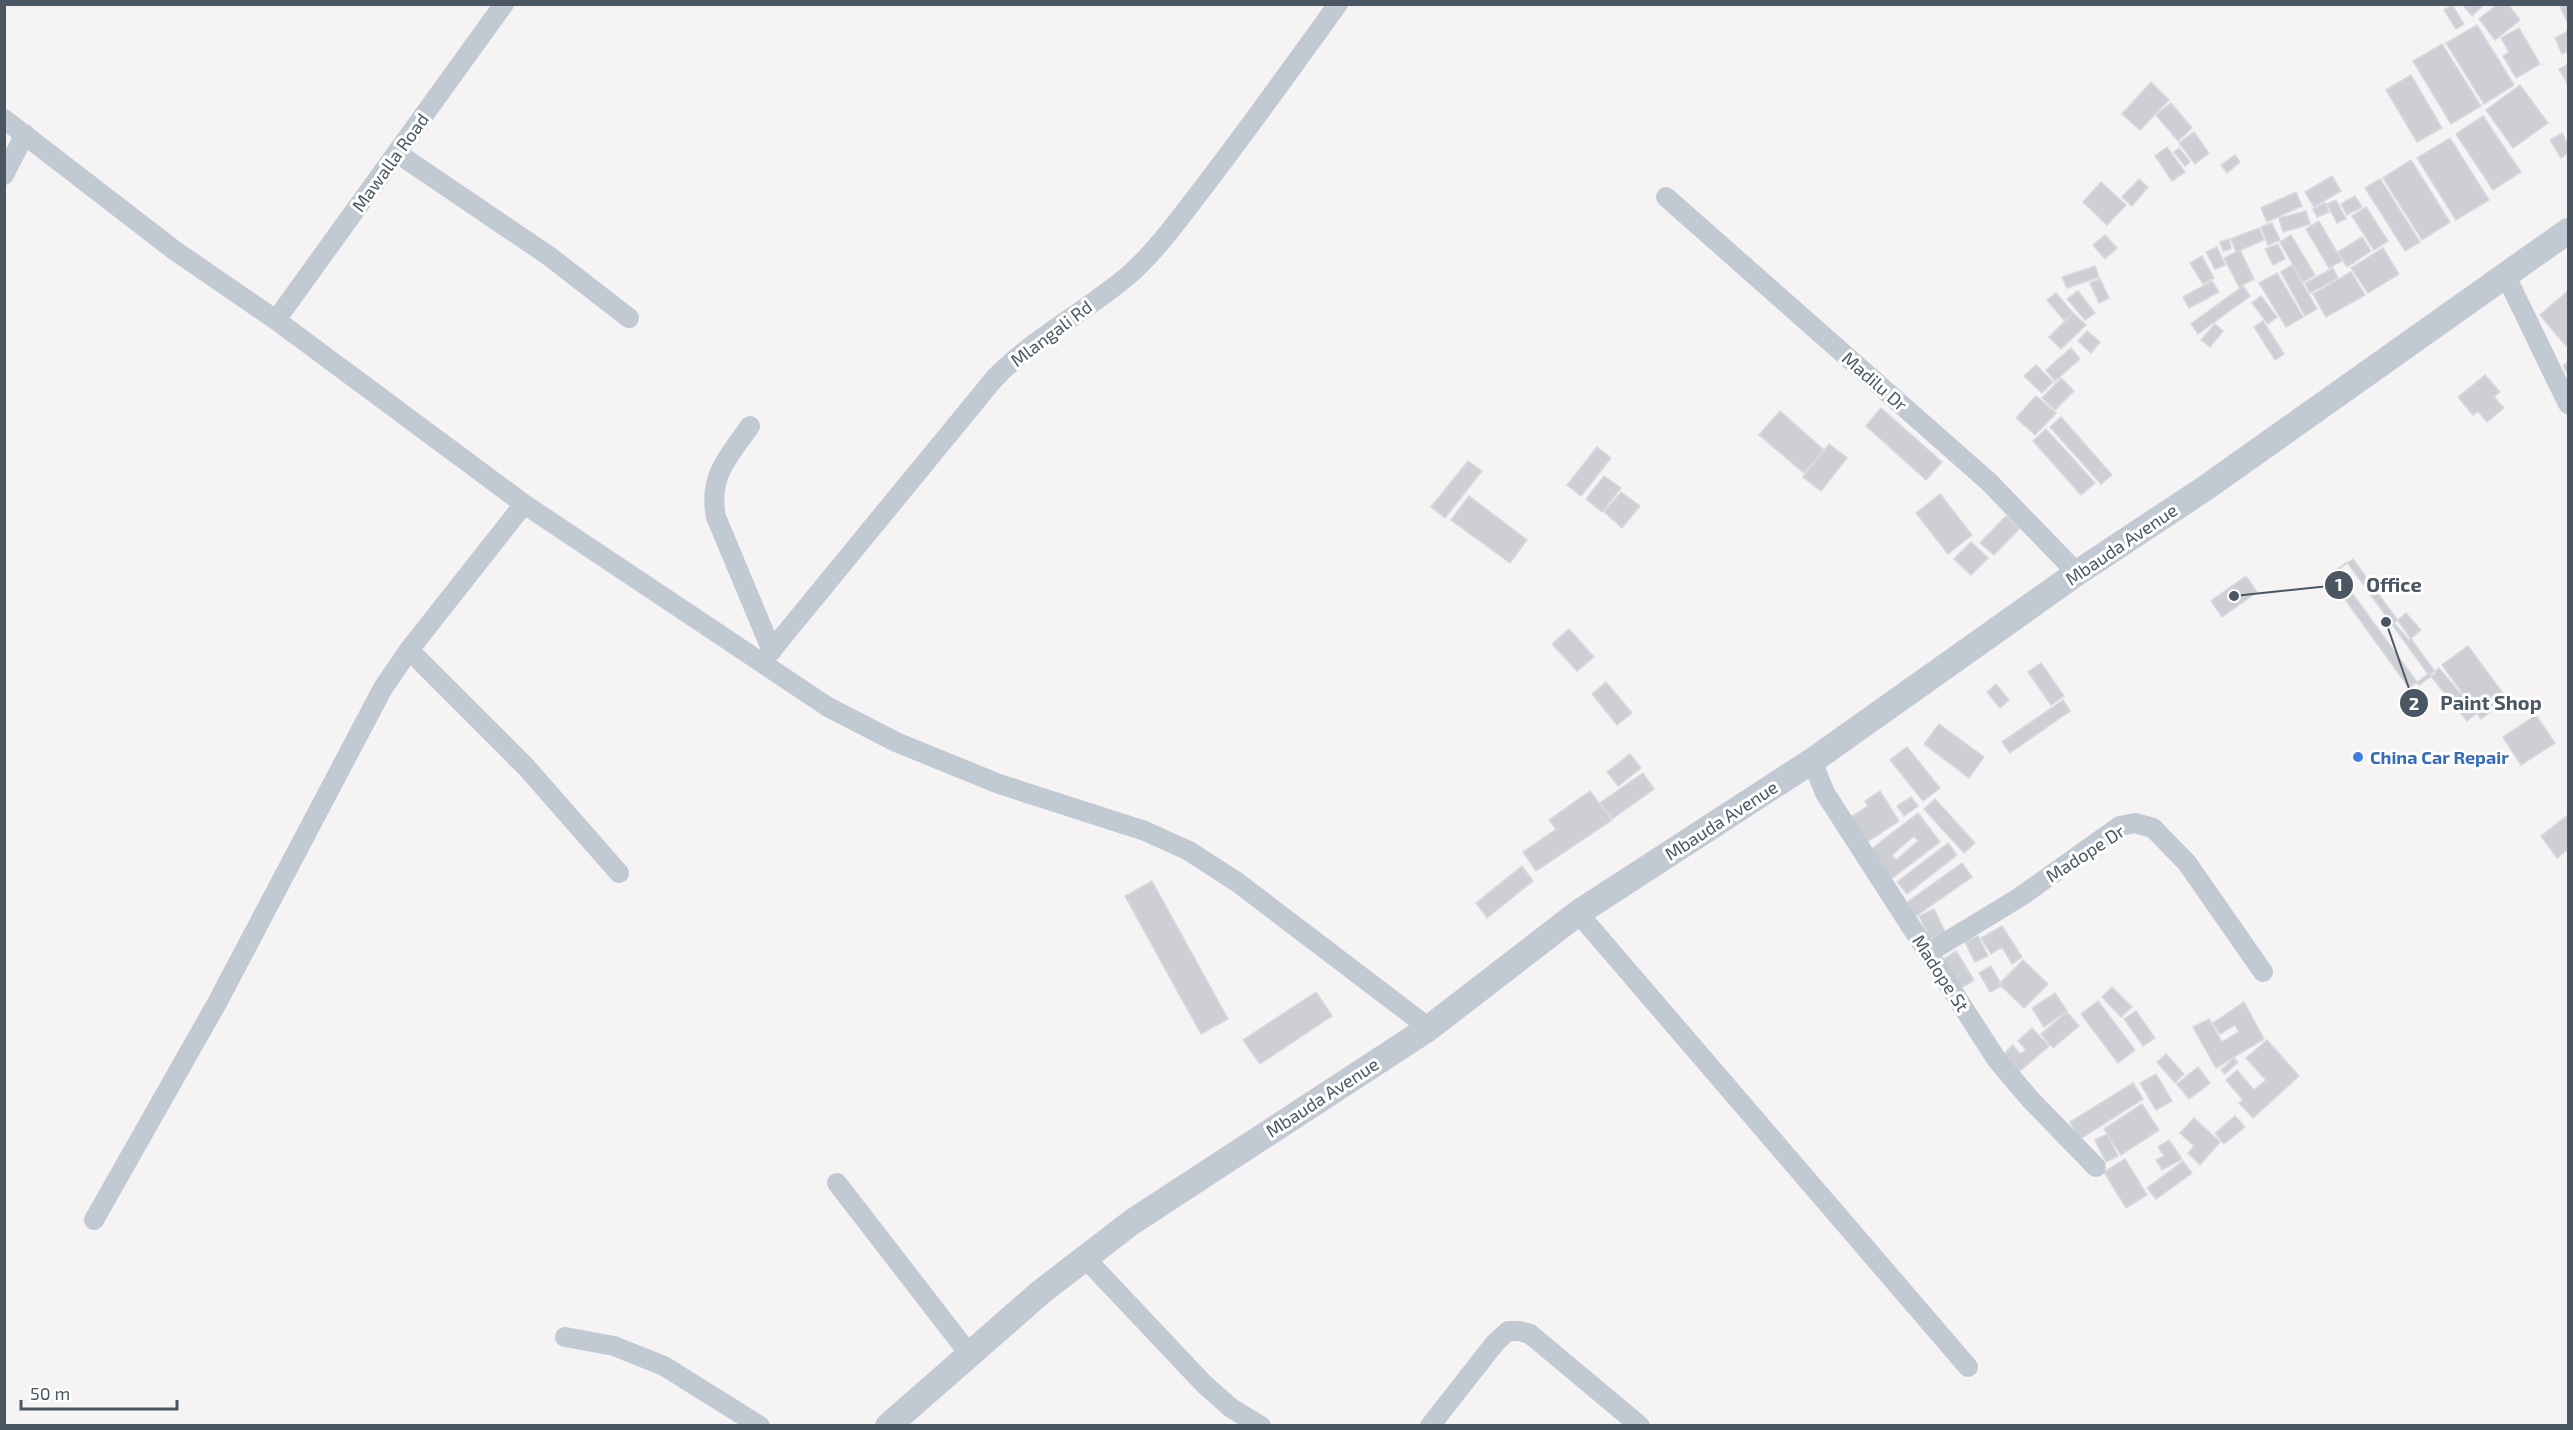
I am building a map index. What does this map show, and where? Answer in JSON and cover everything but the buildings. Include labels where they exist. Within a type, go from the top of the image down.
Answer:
[{"type":"street","name":"Mawalla Road","points":[[276,320],[504,4]]},
{"type":"street","name":"Mlangali Rd","points":[[767,656],[994,379],[1036,341],[1081,311],[1130,273],[1166,236],[1232,150],[1338,4]]},
{"type":"street","points":[[4,119],[174,250],[276,320],[524,504],[767,656],[828,707],[896,742],[999,784],[1145,831],[1190,851],[1237,882],[1430,1028]]},
{"type":"street","points":[[4,175],[25,134]]},
{"type":"street","points":[[397,153],[549,256],[629,318]]},
{"type":"street","name":"Madilu Dr","points":[[1666,197],[1989,482],[2077,573]]},
{"type":"street","name":"Mbauda Avenue","points":[[888,1425],[1041,1292],[1132,1222],[1430,1028],[1578,913],[1812,761],[2077,573],[2204,489],[2568,231]]},
{"type":"street","points":[[2506,276],[2568,404]]},
{"type":"street","points":[[750,426],[717,475],[713,501],[767,656]]},
{"type":"street","points":[[94,1220],[217,1003],[383,688],[524,504]]},
{"type":"street","points":[[410,650],[526,767],[619,873]]},
{"type":"street","name":"Madope St","points":[[1812,761],[1825,794],[2007,1073],[2030,1100],[2096,1167]]},
{"type":"street","name":"Madope Dr","points":[[1928,953],[2020,897],[2120,826],[2135,823],[2153,828],[2187,863],[2262,972]]},
{"type":"street","points":[[1578,913],[1968,1367]]},
{"type":"street","points":[[837,1183],[970,1355]]},
{"type":"street","points":[[1086,1259],[1204,1384],[1231,1408],[1262,1425]]},
{"type":"street","points":[[1430,1425],[1495,1343],[1508,1331],[1530,1334],[1640,1425]]},
{"type":"street","points":[[565,1337],[614,1347],[664,1366],[760,1425]]},
{"type":"place","name":"Office","points":[[2234,596]]},
{"type":"place","name":"Paint Shop","points":[[2386,622]]},
{"type":"place","name":"China Car Repair","points":[[2358,757]]}]
